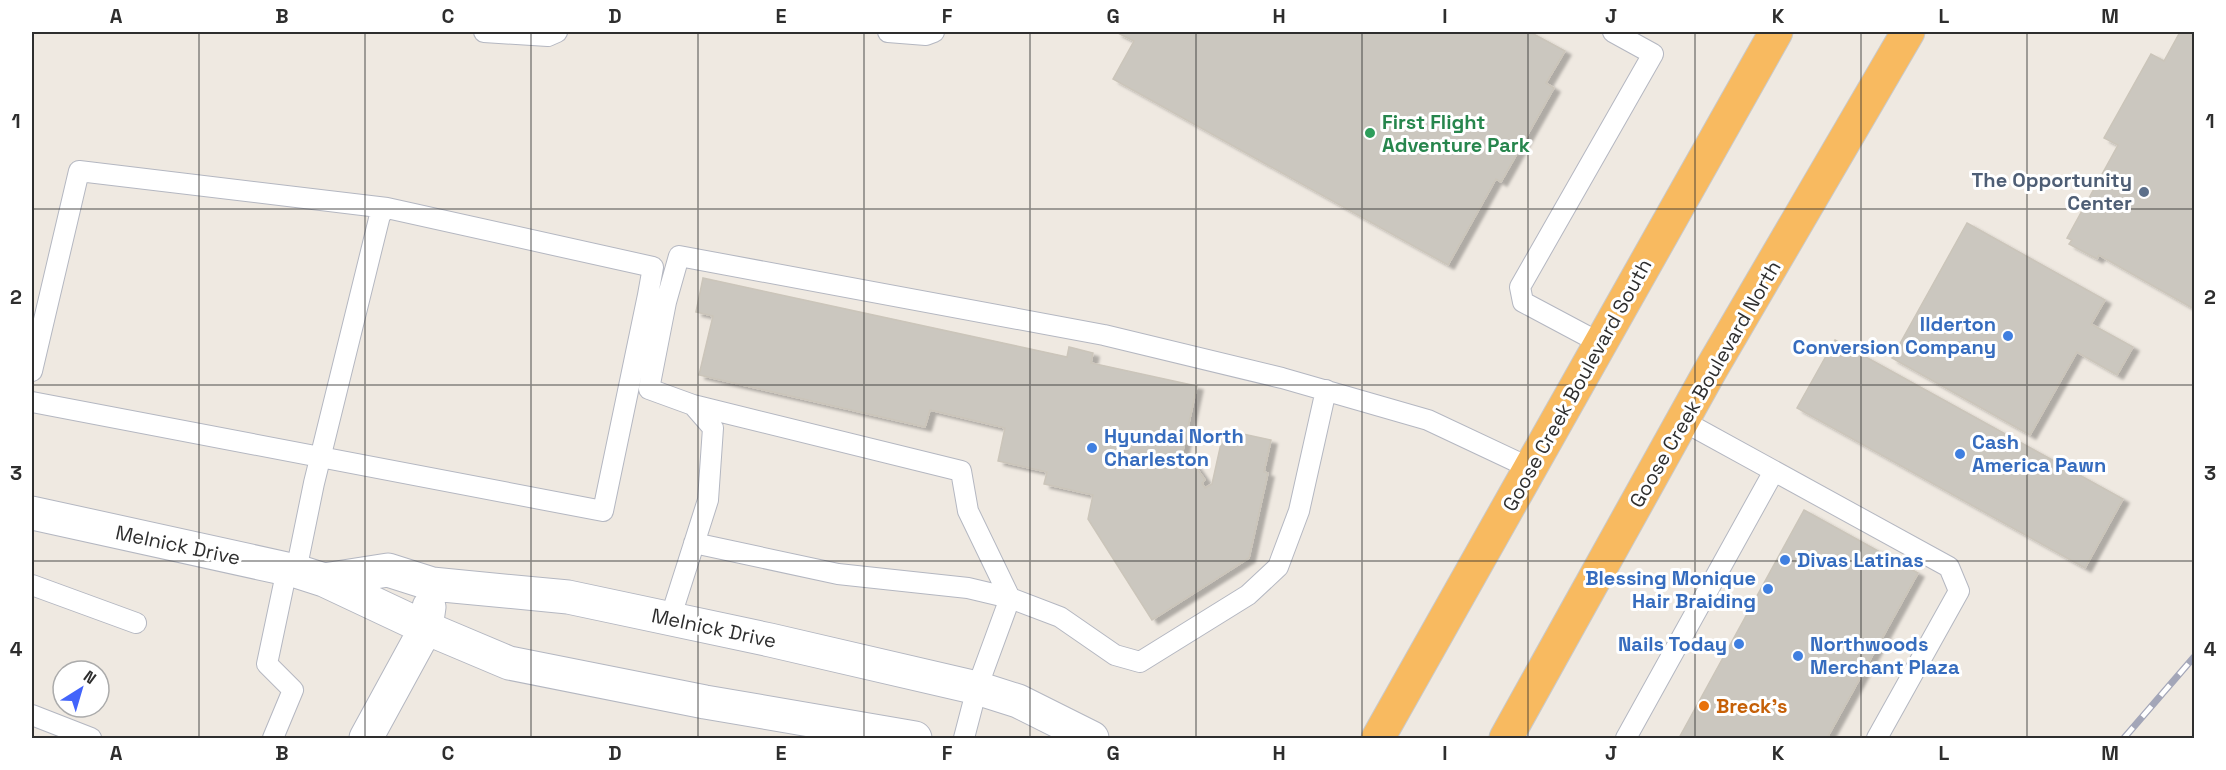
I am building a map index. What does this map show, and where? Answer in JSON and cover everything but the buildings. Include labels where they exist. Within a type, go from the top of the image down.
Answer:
[{"type":"highway","name":"Goose Creek Boulevard South","points":[[1378,738],[1776,32]]},
{"type":"highway","name":"Goose Creek Boulevard North","points":[[1506,738],[1683,421],[1908,32]]},
{"type":"street","name":"Melnick Drive","points":[[32,513],[302,574],[509,663],[705,702],[915,738]]},
{"type":"street","name":"Melnick Drive","points":[[302,574],[388,570],[432,584],[568,597],[977,688],[1018,701],[1092,738]]},
{"type":"street","points":[[366,738],[426,628],[432,584]]},
{"type":"lane","points":[[484,32],[539,36],[557,32]]},
{"type":"lane","points":[[888,32],[926,35],[934,32]]},
{"type":"lane","points":[[1600,343],[1523,302],[1520,287],[1653,54],[1613,32]]},
{"type":"lane","points":[[32,371],[79,171],[387,208],[654,267],[657,299],[649,389],[693,405],[961,471],[968,512],[1010,598],[977,688],[964,738]]},
{"type":"lane","points":[[273,738],[293,690],[267,664],[302,574],[321,457],[380,214],[387,208]]},
{"type":"lane","points":[[32,402],[603,511],[657,299],[679,256],[1104,335],[1326,390],[1428,420],[1530,468]]},
{"type":"lane","points":[[694,543],[838,574],[968,588],[1010,598],[1060,617],[1115,655],[1140,662],[1248,596],[1278,567],[1296,520],[1326,390]]},
{"type":"lane","points":[[670,619],[708,500],[713,428],[693,405]]},
{"type":"lane","points":[[1683,421],[1949,567],[1959,591],[1877,738]]},
{"type":"lane","points":[[1626,738],[1774,471]]},
{"type":"lane","points":[[32,585],[136,623]]},
{"type":"lane","points":[[32,715],[92,738]]},
{"type":"railway","points":[[2124,738],[2194,657]]},
{"type":"place","name":"First Flight Adventure Park","points":[[1370,133]]},
{"type":"place","name":"The Opportunity Center","points":[[2144,192]]},
{"type":"place","name":"Ilderton Conversion Company","points":[[2008,336]]},
{"type":"place","name":"Hyundai North Charleston","points":[[1092,448]]},
{"type":"place","name":"Cash America Pawn","points":[[1960,454]]},
{"type":"place","name":"Divas Latinas","points":[[1785,560]]},
{"type":"place","name":"Blessing Monique Hair Braiding","points":[[1768,589]]},
{"type":"place","name":"Nails Today","points":[[1739,644]]},
{"type":"place","name":"Northwoods Merchant Plaza","points":[[1798,656]]},
{"type":"place","name":"Breck's","points":[[1704,706]]}]
